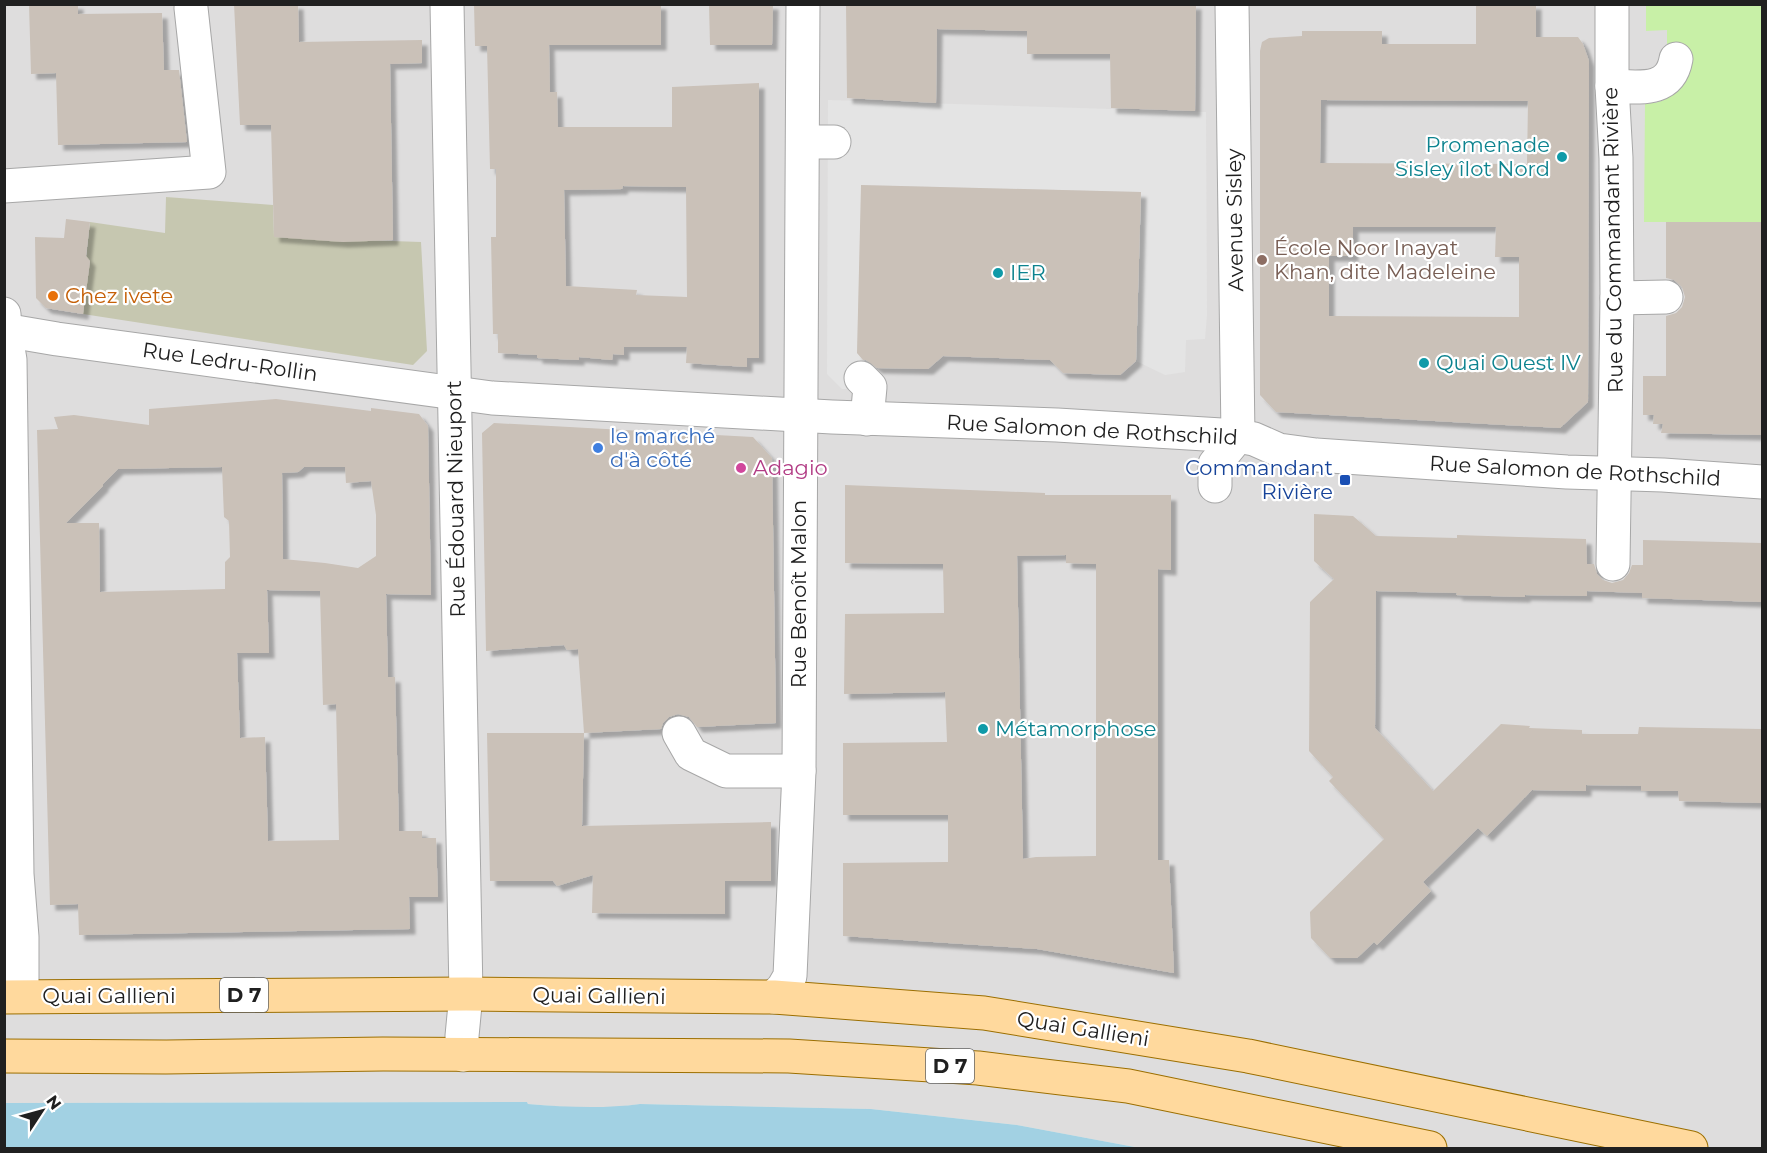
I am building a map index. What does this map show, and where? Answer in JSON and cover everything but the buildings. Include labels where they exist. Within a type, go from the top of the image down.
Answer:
[{"type":"main road","name":"Quai Gallieni","points":[[13,996],[466,994],[774,997],[984,1013],[1236,1054],[1691,1149]]},
{"type":"main road","name":"D 7","points":[[4,1056],[789,1056],[978,1068],[1128,1086],[1430,1149]]},
{"type":"street","name":"Rue Édouard Nieuport","points":[[447,4],[466,994]]},
{"type":"street","name":"Rue Benoît Malon","points":[[774,997],[790,976],[799,771],[801,415],[818,142],[802,4]]},
{"type":"street","name":"Avenue Sisley","points":[[1232,4],[1238,436]]},
{"type":"street","name":"Rue du Commandant Rivière","points":[[1612,4],[1617,298],[1613,564]]},
{"type":"street","points":[[4,186],[209,172],[191,8]]},
{"type":"street","points":[[1612,86],[1645,87],[1660,84],[1674,70],[1676,59]]},
{"type":"street","points":[[1617,298],[1666,297]]},
{"type":"street","points":[[4,314],[10,360],[17,874],[13,996]]},
{"type":"street","name":"Rue Ledru-Rollin","points":[[5,330],[455,393]]},
{"type":"street","points":[[861,378],[870,387],[867,419]]},
{"type":"street","name":"Rue Salomon de Rothschild","points":[[455,393],[492,398],[867,419],[1057,425],[1238,436],[1254,439],[1279,450],[1316,454],[1613,475],[1762,482]]},
{"type":"street","points":[[1215,486],[1215,464],[1238,436]]},
{"type":"street","points":[[679,733],[691,754],[726,771],[799,771]]},
{"type":"street","points":[[463,1055],[462,1036],[466,994]]},
{"type":"shaded area","points":[[4,5],[1762,5],[1762,1148],[1140,1148],[1017,1125],[871,1109],[640,1104],[610,1108],[578,1108],[528,1104],[527,1102],[5,1103]]},
{"type":"shaded area","points":[[828,100],[1206,112],[1207,315],[1205,339],[1186,340],[1185,372],[1165,375],[1136,361],[1140,192],[862,185],[857,353],[871,367],[850,389],[842,389],[827,374]]},
{"type":"shaded area","points":[[166,197],[273,205],[274,237],[421,242],[427,351],[413,365],[83,314],[90,261],[86,260],[90,222],[165,233]]},
{"type":"green space","points":[[1646,5],[1762,5],[1762,222],[1644,222],[1645,103],[1661,101],[1674,93],[1667,58],[1667,30],[1646,31]]},
{"type":"water","points":[[527,1102],[528,1104],[584,1107],[640,1104],[871,1109],[1017,1125],[1140,1148],[5,1148],[5,1103]]},
{"type":"place","name":"Promenade Sisley îlot Nord","points":[[1562,157]]},
{"type":"place","name":"École Noor Inayat Khan, dite Madeleine","points":[[1262,260]]},
{"type":"place","name":"IER","points":[[998,273]]},
{"type":"place","name":"Chez ivete","points":[[53,296]]},
{"type":"place","name":"Quai Ouest IV","points":[[1424,363]]},
{"type":"place","name":"le marché d'à côté","points":[[598,448]]},
{"type":"place","name":"Adagio","points":[[741,468]]},
{"type":"place","name":"Commandant Rivière","points":[[1345,480]]},
{"type":"place","name":"Métamorphose","points":[[983,729]]}]
